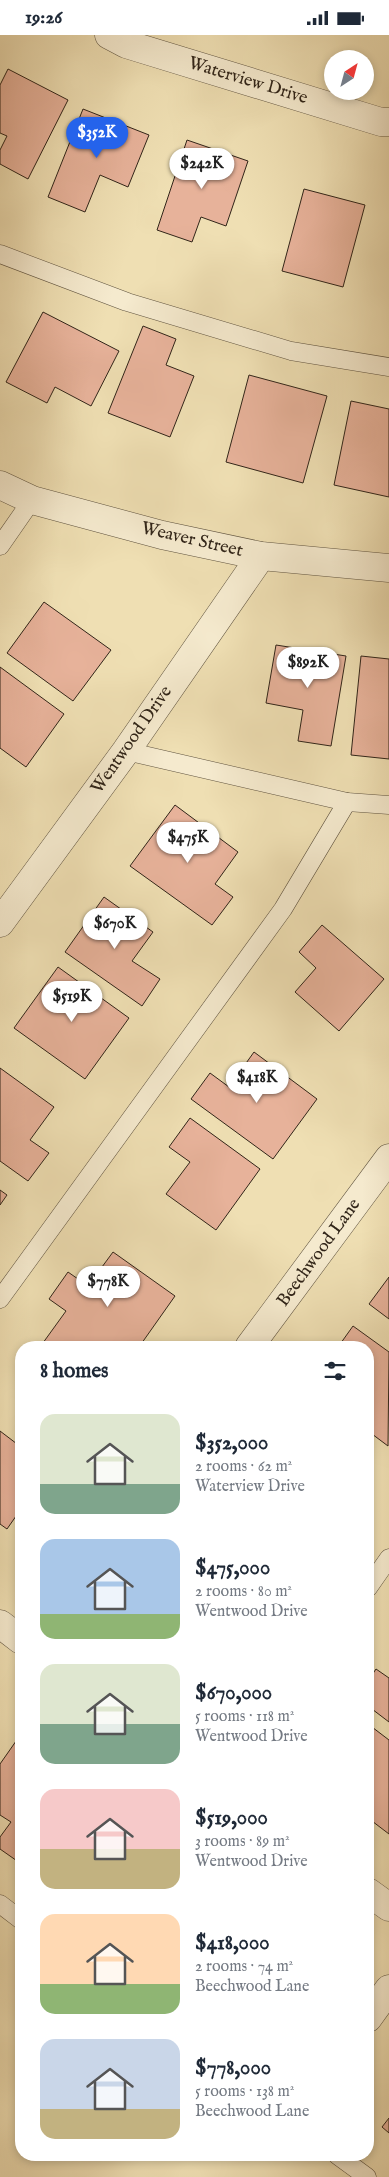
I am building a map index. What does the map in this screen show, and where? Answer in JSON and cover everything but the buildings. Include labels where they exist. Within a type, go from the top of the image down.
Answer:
[{"type":"street","name":"Waterview Drive","points":[[109,35],[126,44],[381,122],[389,122]]},
{"type":"street","name":"Weaver Street","points":[[0,485],[32,500],[162,535],[261,556],[389,568]]},
{"type":"street","name":"Wentwood Drive","points":[[0,923],[126,751],[261,556]]},
{"type":"street","name":"Beechwood Lane","points":[[253,1341],[389,1157]]},
{"type":"street","points":[[0,1624],[15,1635]]},
{"type":"street","points":[[374,1896],[389,1907]]},
{"type":"street","points":[[374,2010],[389,1989]]},
{"type":"lane","points":[[0,254],[127,302],[291,351],[389,367]]},
{"type":"lane","points":[[0,546],[32,500]]},
{"type":"lane","points":[[126,751],[347,802],[389,805]]},
{"type":"lane","points":[[0,1299],[283,909],[347,802]]},
{"type":"lane","points":[[374,1579],[389,1558]]},
{"type":"lane","points":[[0,1904],[15,1915]]},
{"type":"lane","points":[[345,2161],[367,2177]]}]
